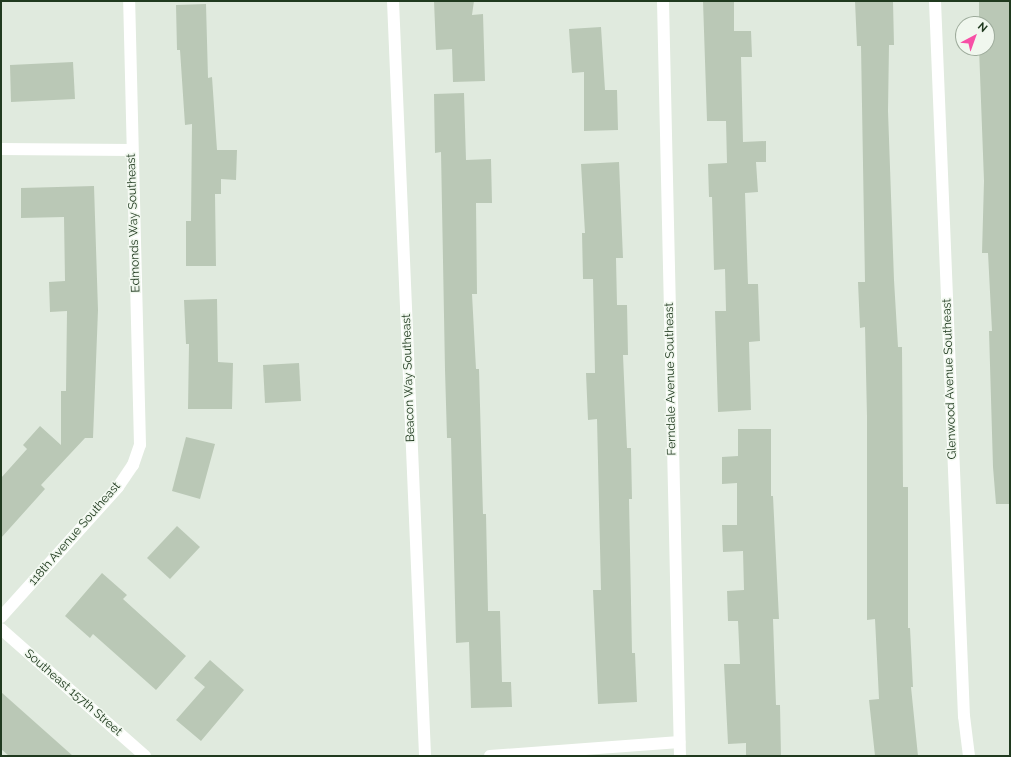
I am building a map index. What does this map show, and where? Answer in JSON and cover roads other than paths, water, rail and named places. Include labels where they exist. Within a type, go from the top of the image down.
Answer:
[{"type":"street","name":"Edmonds Way Southeast","points":[[129,1],[140,445]]},
{"type":"street","name":"Beacon Way Southeast","points":[[393,1],[425,756]]},
{"type":"street","name":"Ferndale Avenue Southeast","points":[[663,1],[680,756]]},
{"type":"street","name":"Glenwood Avenue Southeast","points":[[935,1],[964,716],[969,756]]},
{"type":"street","points":[[1,149],[132,150]]},
{"type":"street","name":"118th Avenue Southeast","points":[[1,618],[118,487],[133,465],[140,445]]},
{"type":"street","name":"Southeast 157th Street","points":[[1,629],[145,756]]},
{"type":"street","points":[[490,756],[679,742]]}]
